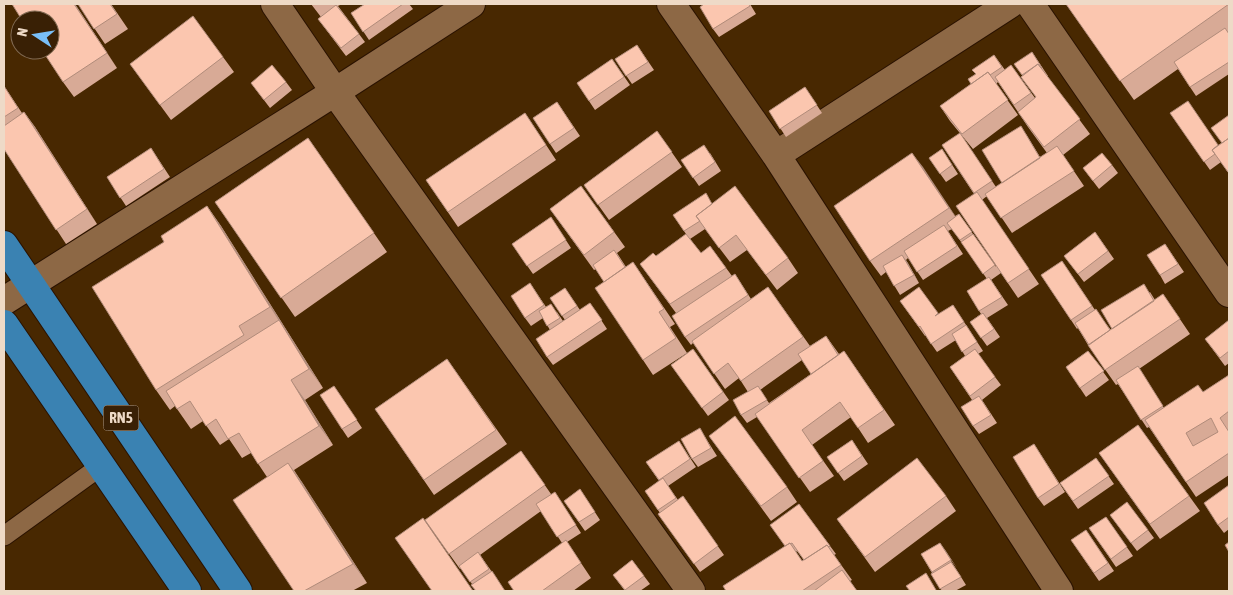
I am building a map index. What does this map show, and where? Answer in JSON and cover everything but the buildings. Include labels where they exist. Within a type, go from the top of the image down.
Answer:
[{"type":"highway","name":"RN5","points":[[4,245],[238,591]]},
{"type":"highway","name":"RN5","points":[[4,324],[187,591]]},
{"type":"street","points":[[275,4],[334,92],[691,591]]},
{"type":"street","points":[[4,301],[471,4]]},
{"type":"street","points":[[671,4],[776,155],[1060,591]]},
{"type":"street","points":[[776,155],[1010,4]]},
{"type":"street","points":[[1030,4],[1229,293]]},
{"type":"lane","points":[[4,536],[101,466]]}]
